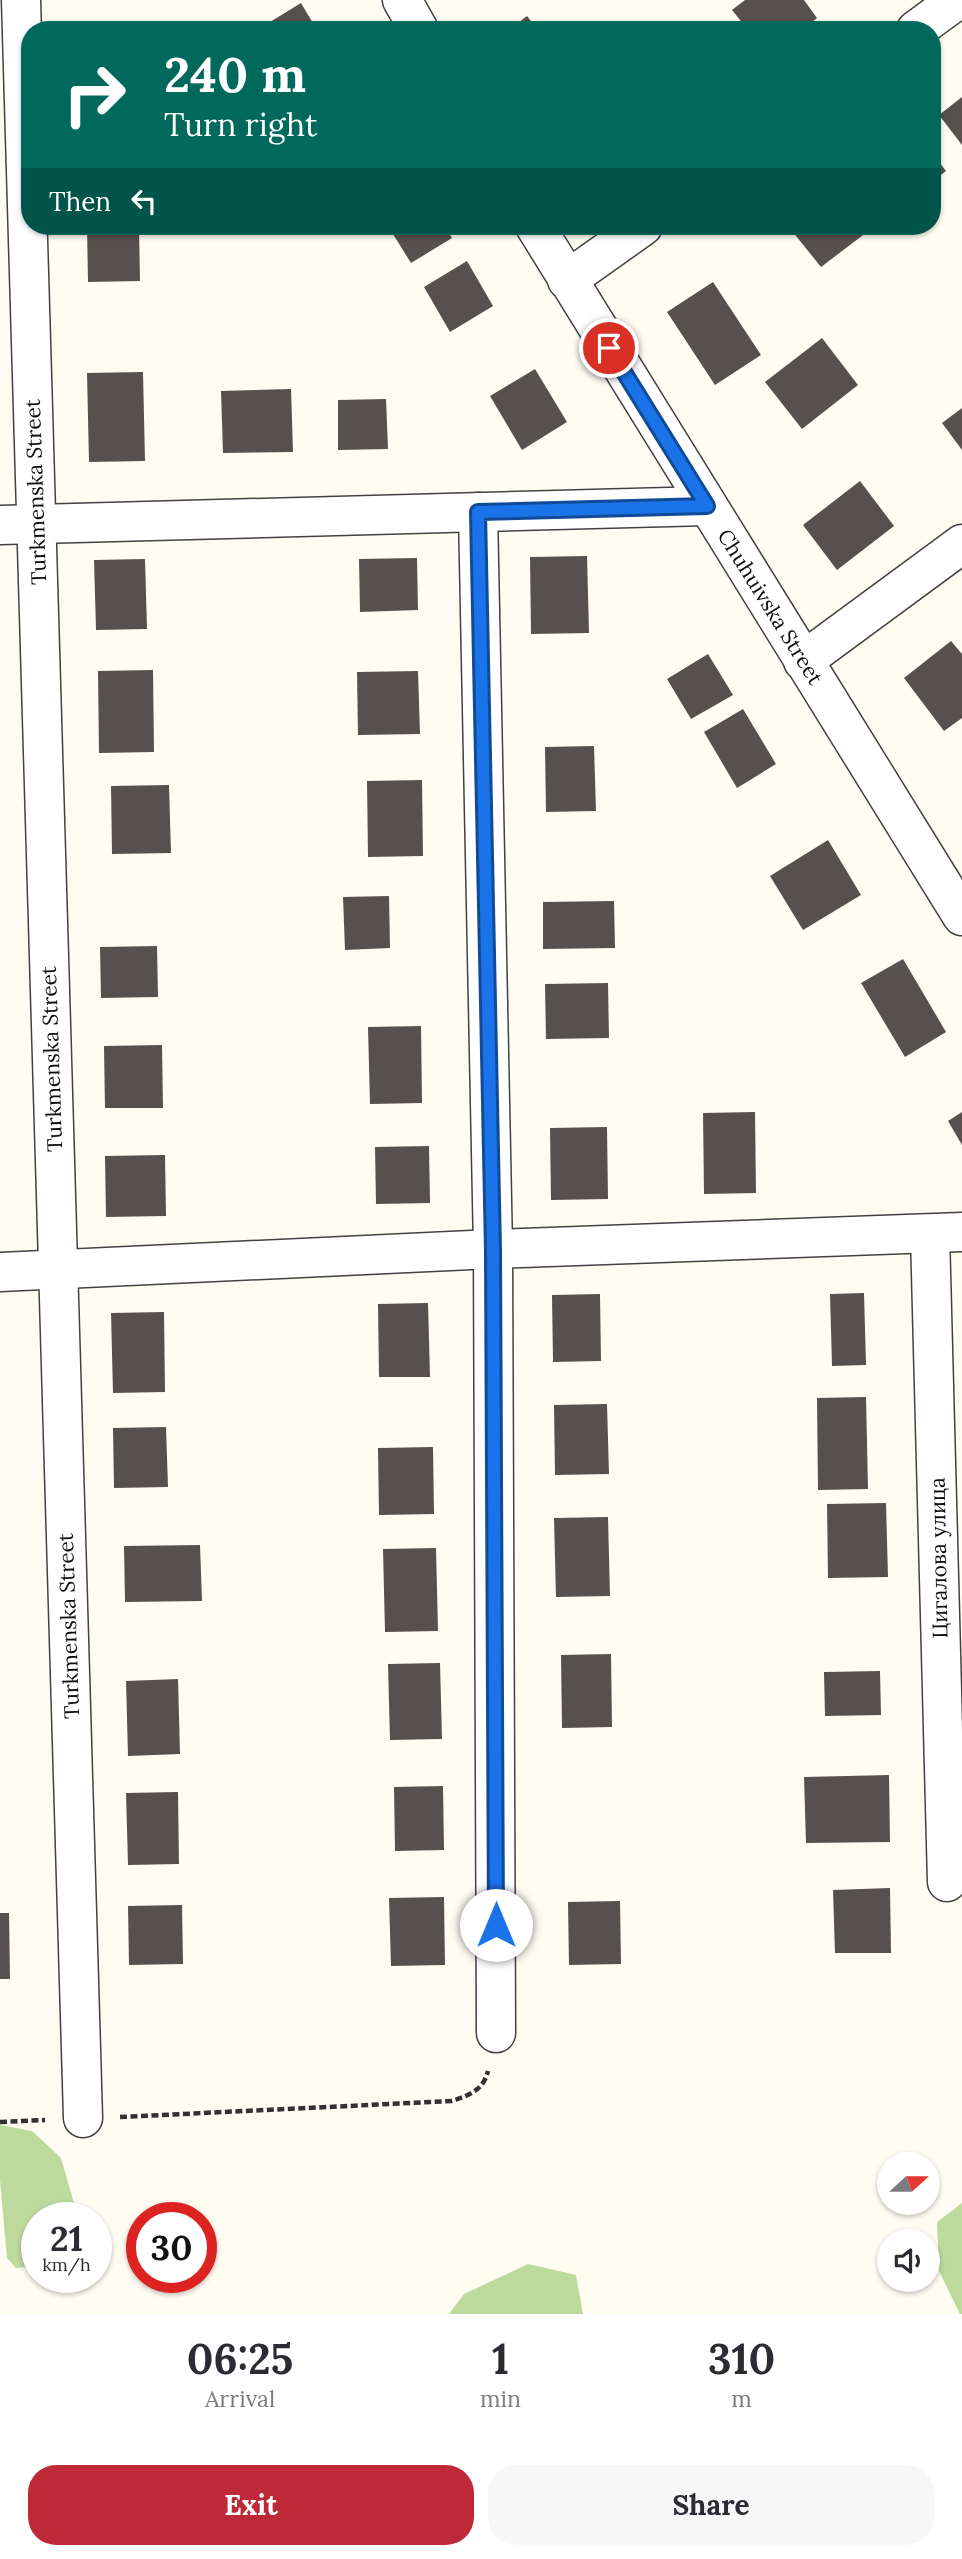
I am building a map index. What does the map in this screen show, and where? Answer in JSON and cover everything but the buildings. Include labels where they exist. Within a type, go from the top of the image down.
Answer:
[{"type":"street","name":"Turkmenska Street","points":[[21,0],[18,525],[58,1270],[83,2118]]},
{"type":"street","points":[[402,0],[414,21]]},
{"type":"street","points":[[928,21],[957,0]]},
{"type":"street","name":"Chuhuivska Street","points":[[540,235],[962,916]]},
{"type":"street","points":[[567,280],[630,235]]},
{"type":"street","points":[[18,525],[707,506]]},
{"type":"street","points":[[478,512],[493,1250],[496,2034]]},
{"type":"street","points":[[803,661],[962,544]]},
{"type":"street","points":[[0,1272],[946,1233]]},
{"type":"street","name":"Цигалова улица","points":[[946,1233],[947,1882]]},
{"type":"path","points":[[0,2122],[452,2101],[474,2094],[486,2081],[496,2034]]},
{"type":"green space","points":[[0,2125],[32,2131],[61,2158],[74,2202],[21,2202],[21,2268],[16,2268],[7,2258],[0,2180]]},
{"type":"green space","points":[[962,2203],[962,2314],[940,2273],[940,2229],[937,2229],[937,2222]]},
{"type":"green space","points":[[528,2264],[576,2275],[583,2314],[449,2314],[464,2294]]},
{"type":"route","points":[[496,1925],[493,1250],[478,512],[707,506],[609,348]]}]
